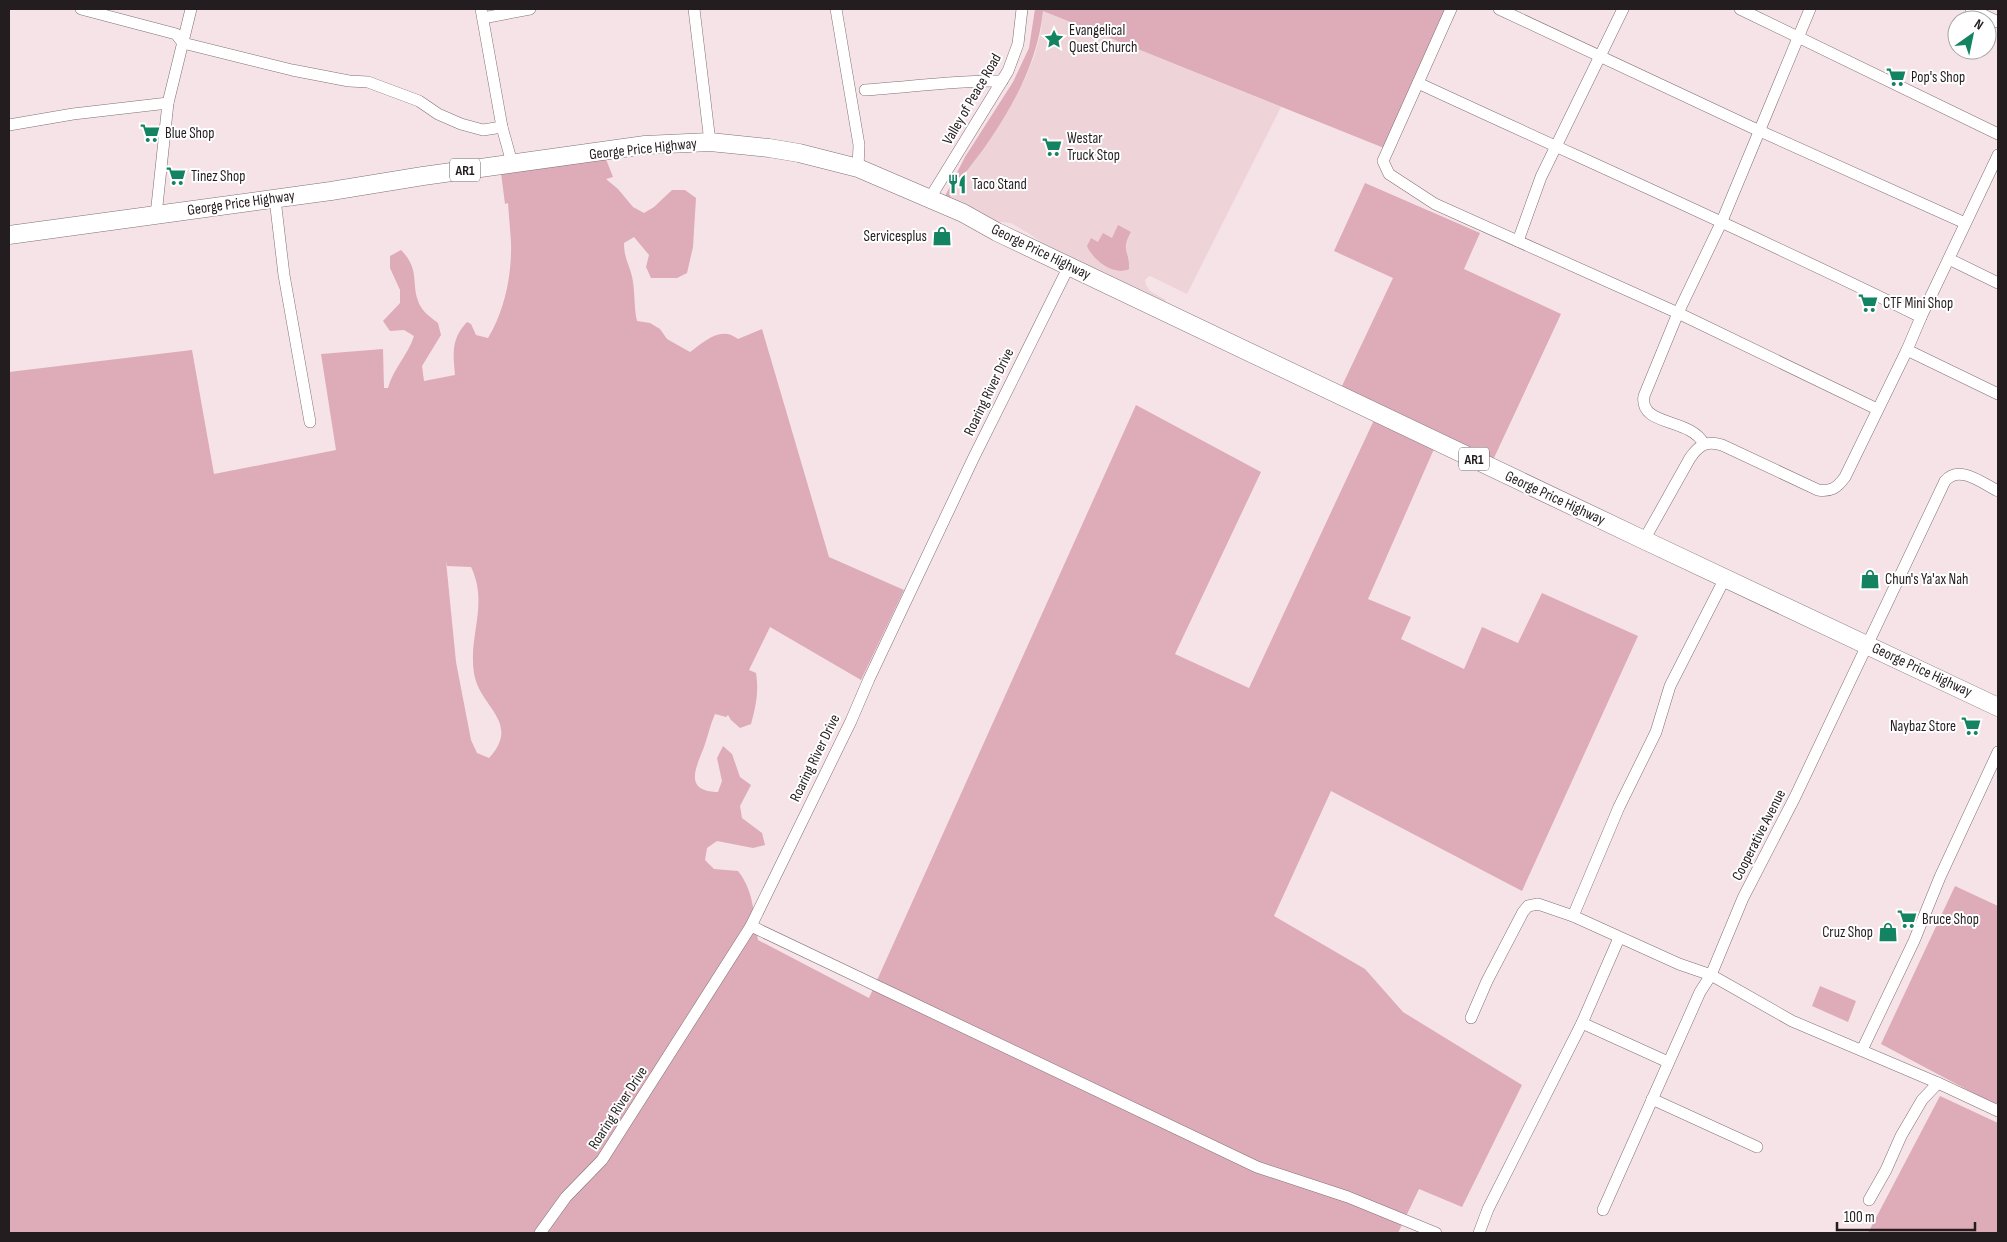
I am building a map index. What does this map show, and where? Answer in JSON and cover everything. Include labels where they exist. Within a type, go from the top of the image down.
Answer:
[{"type":"highway","name":"George Price Highway","points":[[9,235],[275,199],[645,145],[710,142],[792,151],[858,168],[930,198],[1644,540],[1998,706]]},
{"type":"street","points":[[81,9],[176,34],[183,43],[301,72],[368,82],[419,101],[438,114],[461,124],[483,130],[502,127]]},
{"type":"street","points":[[156,215],[168,103],[191,9]]},
{"type":"street","points":[[512,163],[502,127],[482,14],[530,9]]},
{"type":"street","points":[[694,9],[710,142]]},
{"type":"street","points":[[836,9],[859,145],[858,168]]},
{"type":"street","name":"Valley of Peace Road","points":[[930,198],[1002,81],[1018,44],[1022,9]]},
{"type":"street","points":[[1452,9],[1383,161],[1389,174],[1435,204],[1678,313],[1877,409]]},
{"type":"street","points":[[1499,9],[1758,130],[1965,223]]},
{"type":"street","points":[[1518,241],[1541,177],[1623,9]]},
{"type":"street","points":[[1740,9],[1998,134]]},
{"type":"street","points":[[1704,444],[1697,434],[1691,430],[1648,412],[1643,401],[1646,388],[1678,313],[1722,221],[1758,130],[1810,9]]},
{"type":"street","points":[[1971,9],[1998,22]]},
{"type":"street","points":[[865,90],[938,85],[973,80],[1002,81]]},
{"type":"street","points":[[1418,83],[1722,221],[1921,317]]},
{"type":"street","points":[[9,125],[73,114],[168,103]]},
{"type":"street","points":[[1644,540],[1690,458],[1704,444],[1715,443],[1722,445],[1809,486],[1826,492],[1834,490],[1845,477],[1877,409],[1908,350],[1921,317],[1965,223],[1995,171],[1998,155]]},
{"type":"street","points":[[275,199],[284,275],[310,422]]},
{"type":"street","points":[[1948,259],[1998,283]]},
{"type":"street","name":"Roaring River Drive","points":[[540,1233],[566,1197],[602,1160],[751,926],[839,746],[973,459],[1069,266]]},
{"type":"street","points":[[1908,350],[1998,394]]},
{"type":"street","name":"Cooperative Avenue","points":[[1603,1210],[1743,898],[1795,797],[1941,488],[1949,476],[1962,473],[1998,491]]},
{"type":"street","points":[[1573,916],[1619,807],[1656,732],[1670,686],[1725,578]]},
{"type":"street","points":[[1862,1050],[1914,941],[1940,877],[1998,752]]},
{"type":"street","points":[[1471,1018],[1523,912],[1528,906],[1538,904],[1573,916],[1679,964],[1710,975],[1792,1021],[1938,1083],[1998,1111]]},
{"type":"street","points":[[751,926],[1257,1167],[1348,1197],[1436,1233]]},
{"type":"street","points":[[1479,1233],[1488,1209],[1582,1023],[1619,938]]},
{"type":"street","points":[[1582,1023],[1668,1062]]},
{"type":"street","points":[[1869,1200],[1886,1170],[1901,1136],[1922,1100],[1938,1083]]},
{"type":"street","points":[[1652,1099],[1757,1147]]},
{"type":"shaded area","points":[[1035,9],[1446,9],[1384,148],[1043,11],[1036,47],[1016,97],[997,129],[961,178],[948,201],[944,198],[965,157],[1013,82],[1029,48]]},
{"type":"shaded area","points":[[1043,11],[1281,107],[1187,294],[1150,276],[1145,280],[1146,285],[1150,291],[1166,300],[1164,304],[1050,249],[1011,223],[991,221],[948,201],[956,184],[987,144],[1024,81],[1034,57],[1041,32]],"holes":[[[1131,232],[1126,241],[1126,271],[1116,271],[1107,267],[1090,253],[1091,238],[1098,242]]]},
{"type":"shaded area","points":[[606,159],[613,177],[606,179],[618,189],[633,207],[644,213],[654,207],[672,190],[685,190],[696,198],[693,247],[687,273],[677,278],[651,278],[646,267],[649,255],[634,237],[624,243],[633,282],[637,321],[650,323],[660,329],[667,339],[690,352],[719,334],[732,335],[738,339],[762,329],[829,557],[904,590],[861,680],[770,627],[749,670],[756,673],[757,686],[756,705],[751,724],[740,728],[728,715],[726,717],[715,714],[695,777],[696,783],[700,788],[718,792],[722,781],[717,758],[723,746],[732,754],[740,777],[751,785],[740,806],[742,818],[762,833],[765,845],[753,848],[717,841],[707,848],[705,860],[714,869],[738,871],[750,895],[758,940],[869,998],[1136,405],[1261,472],[1175,654],[1249,688],[1374,420],[1434,449],[1368,599],[1411,617],[1401,639],[1464,669],[1482,627],[1518,643],[1542,593],[1638,636],[1522,891],[1331,791],[1274,916],[1365,969],[1403,1012],[1522,1085],[1462,1207],[1419,1189],[1398,1233],[9,1233],[9,372],[192,350],[214,474],[336,450],[321,354],[383,349],[384,388],[388,388],[414,336],[404,330],[390,331],[383,321],[400,303],[400,290],[390,268],[390,256],[401,250],[407,258],[413,272],[416,292],[421,307],[438,323],[441,335],[422,366],[424,381],[455,375],[454,347],[458,334],[467,322],[471,324],[476,335],[488,338],[503,304],[510,267],[511,242],[508,203],[505,204],[501,173]],"holes":[[[446,561],[447,566],[471,567],[476,581],[478,607],[473,659],[474,673],[477,685],[500,724],[501,734],[498,745],[489,758],[477,753],[471,740],[456,662]]]},
{"type":"shaded area","points":[[1365,183],[1480,233],[1464,269],[1561,314],[1493,460],[1341,388],[1393,278],[1334,251]]},
{"type":"shaded area","points":[[1118,225],[1131,232],[1126,243],[1129,269],[1123,271],[1110,269],[1104,265],[1087,246],[1091,238],[1098,242],[1103,233],[1112,238]]},
{"type":"shaded area","points":[[1955,886],[1998,906],[1998,1103],[1994,1104],[1881,1044]]},
{"type":"shaded area","points":[[1820,986],[1856,1001],[1848,1022],[1812,1006]]},
{"type":"shaded area","points":[[1940,1096],[1998,1123],[1998,1233],[1868,1233]]},
{"type":"place","name":"Evangelical Quest Church","points":[[1054,39]]},
{"type":"place","name":"Pop's Shop","points":[[1896,77]]},
{"type":"place","name":"Blue Shop","points":[[150,133]]},
{"type":"place","name":"Westar Truck Stop","points":[[1052,147]]},
{"type":"place","name":"Tinez Shop","points":[[176,176]]},
{"type":"place","name":"Taco Stand","points":[[957,184]]},
{"type":"place","name":"Servicesplus","points":[[942,236]]},
{"type":"place","name":"CTF Mini Shop","points":[[1868,303]]},
{"type":"place","name":"Chun's Ya'ax Nah","points":[[1870,579]]},
{"type":"place","name":"Naybaz Store","points":[[1971,726]]},
{"type":"place","name":"Bruce Shop","points":[[1907,919]]},
{"type":"place","name":"Cruz Shop","points":[[1888,932]]}]
